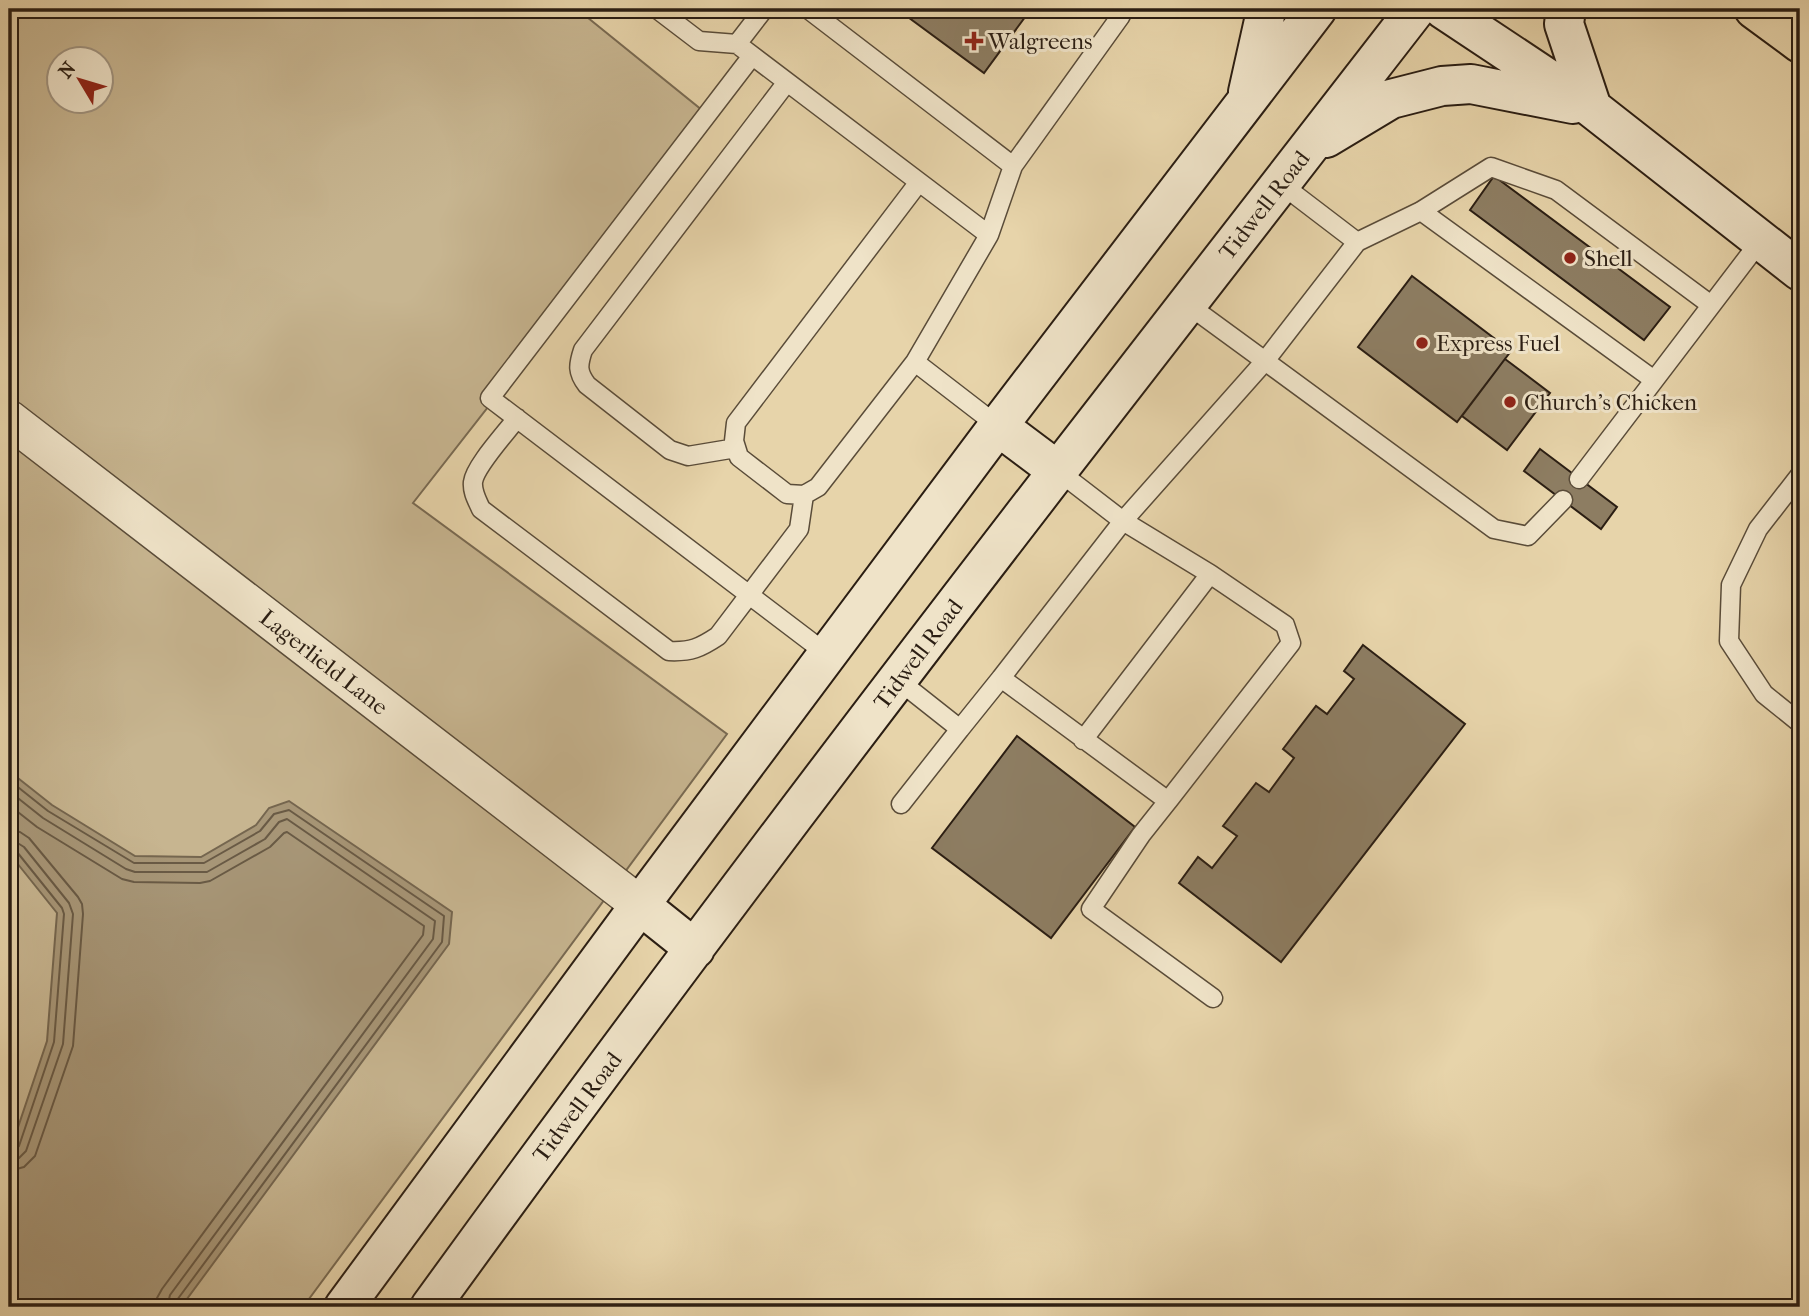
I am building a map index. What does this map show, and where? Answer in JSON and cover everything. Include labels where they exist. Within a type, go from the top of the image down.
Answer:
[{"type":"highway","points":[[1754,9],[1800,43]]},
{"type":"main road","points":[[1245,103],[1265,9]]},
{"type":"main road","points":[[344,1307],[827,653],[1317,9]]},
{"type":"main road","name":"Tidwell Road","points":[[430,1307],[558,1131],[898,680],[1416,9]]},
{"type":"main road","points":[[1443,9],[1592,108],[1800,271]]},
{"type":"main road","points":[[1566,9],[1564,24],[1592,108]]},
{"type":"main road","points":[[1306,150],[1391,99],[1442,86],[1471,84],[1592,108]]},
{"type":"main road","points":[[998,426],[1058,471]]},
{"type":"main road","points":[[640,905],[695,949]]},
{"type":"street","name":"Lagerlield Lane","points":[[9,419],[640,905]]},
{"type":"lane","points":[[657,9],[699,41],[744,50],[989,235]]},
{"type":"lane","points":[[764,9],[744,50],[490,398],[827,653]]},
{"type":"lane","points":[[808,9],[1013,166]]},
{"type":"lane","points":[[919,182],[736,424],[734,441],[738,457],[787,494],[804,495],[818,487],[915,362],[989,235],[1013,166],[1124,9]]},
{"type":"lane","points":[[736,448],[688,456],[670,450],[587,385],[580,376],[579,363],[583,350],[787,82]]},
{"type":"lane","points":[[901,804],[1123,521],[1265,361],[1357,242],[1421,211],[1491,167],[1556,190],[1711,305]]},
{"type":"lane","points":[[1281,184],[1357,242]]},
{"type":"lane","points":[[1421,211],[1654,380]]},
{"type":"lane","points":[[1579,479],[1760,240]]},
{"type":"lane","points":[[1187,304],[1494,529],[1528,536],[1563,500]]},
{"type":"lane","points":[[915,362],[998,426]]},
{"type":"lane","points":[[517,418],[475,473],[473,485],[481,509],[669,651],[686,652],[718,636],[799,529],[804,495]]},
{"type":"lane","points":[[1058,471],[1123,521],[1210,574],[1285,625],[1291,643],[1141,835],[1091,909],[1213,998]]},
{"type":"lane","points":[[1800,475],[1758,529],[1731,585],[1729,641],[1764,694],[1800,723]]},
{"type":"lane","points":[[1083,740],[1210,574]]},
{"type":"lane","points":[[1001,678],[1168,801]]},
{"type":"lane","points":[[898,680],[960,729]]},
{"type":"shaded area","points":[[9,9],[577,9],[713,119],[413,503],[727,734],[303,1307],[9,1307],[9,990],[14,980],[9,965]]},
{"type":"water","points":[[9,771],[52,805],[135,856],[201,857],[256,825],[269,808],[289,801],[452,912],[449,944],[181,1307],[9,1307],[9,1154],[47,1041],[57,913],[9,853]]},
{"type":"building","name":"Walgreens","points":[[897,9],[1031,9],[984,73]]},
{"type":"building","name":"Shell","points":[[1494,176],[1670,307],[1644,340],[1470,210]]},
{"type":"building","points":[[1412,276],[1511,351],[1457,422],[1358,347]]},
{"type":"building","points":[[1505,359],[1550,393],[1507,450],[1462,416]]},
{"type":"building","points":[[1540,449],[1617,507],[1601,529],[1524,471]]},
{"type":"building","points":[[1363,645],[1465,724],[1281,962],[1179,883],[1198,857],[1212,868],[1237,836],[1223,826],[1256,783],[1269,792],[1294,758],[1283,749],[1316,706],[1327,714],[1354,679],[1344,671]]},
{"type":"building","points":[[1017,736],[1135,827],[1051,938],[932,848]]},
{"type":"place","name":"Walgreens","points":[[974,41]]},
{"type":"place","name":"Shell","points":[[1570,258]]},
{"type":"place","name":"Express Fuel","points":[[1422,343]]},
{"type":"place","name":"Church's Chicken","points":[[1510,402]]}]
